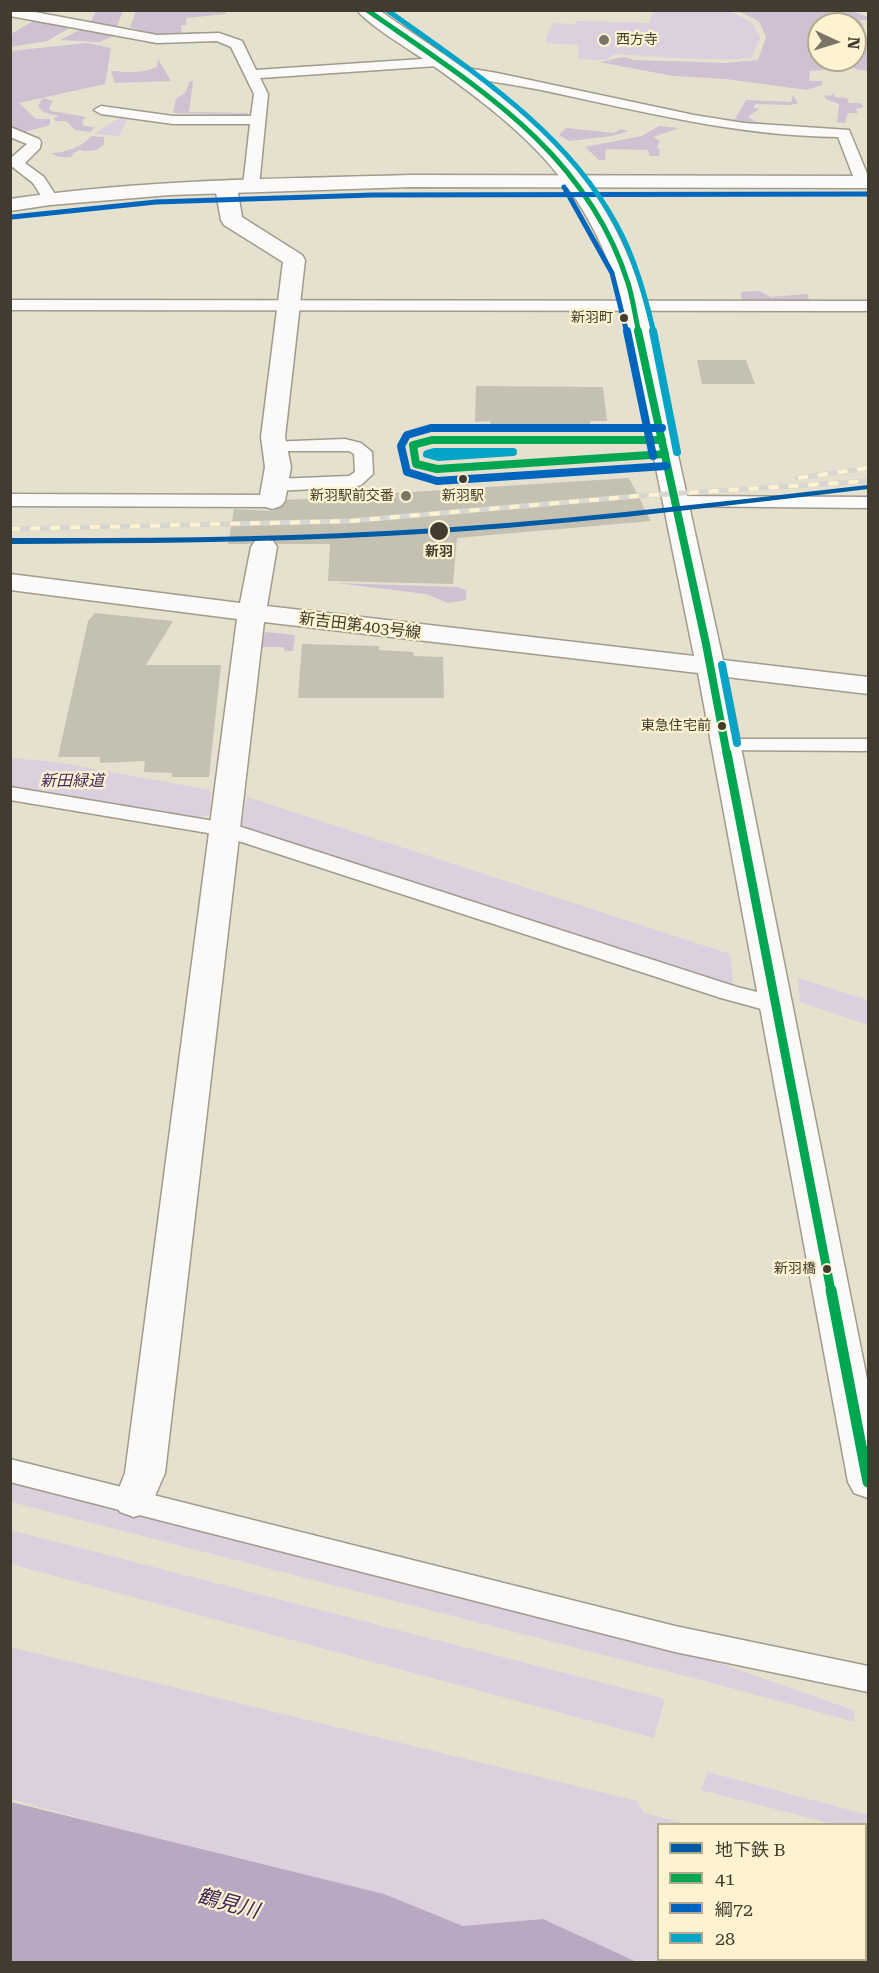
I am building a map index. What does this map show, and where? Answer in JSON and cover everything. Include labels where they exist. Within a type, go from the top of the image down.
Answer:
[{"type":"main road","points":[[366,10],[443,65],[546,146],[574,181],[602,227],[623,269],[634,305],[708,656],[868,1482]]},
{"type":"main road","points":[[11,208],[50,199],[226,187],[411,181],[866,182]]},
{"type":"main road","points":[[226,187],[232,220],[294,260],[273,437],[278,467],[274,493]]},
{"type":"main road","points":[[134,1501],[146,1473],[224,829],[254,603],[264,547]]},
{"type":"main road","name":"新吉田第403号線","points":[[10,564],[254,603]]},
{"type":"main road","name":"新吉田第403号線","points":[[10,582],[254,603],[708,656]]},
{"type":"main road","points":[[708,656],[868,664]]},
{"type":"main road","points":[[708,656],[868,685]]},
{"type":"street","points":[[10,12],[157,39],[219,37],[237,44],[261,94],[251,186]]},
{"type":"street","points":[[252,75],[443,65],[667,114],[730,124],[844,134],[866,182]]},
{"type":"street","points":[[101,110],[173,120],[258,120]]},
{"type":"street","points":[[10,131],[34,142],[35,145],[17,160],[18,165],[39,180],[50,199]]},
{"type":"street","points":[[10,305],[868,306]]},
{"type":"street","points":[[10,500],[274,493],[354,481],[364,474],[363,452],[355,447],[345,444],[274,446]]},
{"type":"street","points":[[674,502],[868,502]]},
{"type":"street","points":[[725,745],[868,745]]},
{"type":"street","points":[[10,793],[224,829],[730,993],[776,1005]]},
{"type":"street","points":[[10,1470],[675,1639],[868,1679]]},
{"type":"green space","points":[[653,10],[730,11],[751,22],[760,37],[752,58],[735,59],[614,54],[606,60],[578,59],[579,45],[547,43],[546,38],[553,23],[575,24],[577,21],[649,23]]},
{"type":"green space","points":[[119,114],[137,117],[127,120],[119,136],[94,134],[119,118]]},
{"type":"green space","name":"新田緑道","points":[[11,758],[56,762],[210,790],[211,814],[195,819],[11,787]]},
{"type":"green space","points":[[247,797],[730,954],[733,984],[241,826]]},
{"type":"green space","points":[[798,978],[868,1000],[868,1025],[800,1002]]},
{"type":"green space","points":[[10,1482],[716,1662],[853,1710],[855,1722],[709,1682],[11,1502]]},
{"type":"green space","points":[[10,1530],[665,1699],[654,1738],[11,1564]]},
{"type":"green space","points":[[10,1647],[637,1801],[644,1813],[682,1823],[657,1823],[657,1961],[637,1962],[543,1919],[463,1926],[384,1894],[11,1799]]},
{"type":"green space","points":[[708,1772],[868,1815],[868,1834],[867,1823],[829,1823],[701,1790]]},
{"type":"shaded area","points":[[224,10],[226,14],[186,18],[186,25],[181,25],[182,33],[198,32],[197,34],[152,35],[130,27],[136,11]]},
{"type":"shaded area","points":[[96,11],[123,11],[116,28],[90,23]]},
{"type":"shaded area","points":[[738,11],[855,12],[807,12],[809,81],[823,81],[822,85],[807,90],[726,79],[673,76],[599,62],[625,57],[633,60],[726,63],[758,60],[766,37],[759,21]]},
{"type":"shaded area","points":[[35,20],[71,27],[47,41],[11,47],[11,34]]},
{"type":"shaded area","points":[[82,29],[116,35],[99,42],[60,40]]},
{"type":"shaded area","points":[[867,36],[868,37],[867,71]]},
{"type":"shaded area","points":[[87,43],[111,48],[105,84],[19,103],[36,119],[50,119],[50,125],[11,136],[11,51]]},
{"type":"shaded area","points":[[158,59],[171,81],[115,83],[111,71],[145,71],[157,67]]},
{"type":"shaded area","points":[[190,81],[193,81],[189,112],[248,113],[247,115],[173,113],[176,99],[185,93]]},
{"type":"shaded area","points":[[833,93],[835,97],[847,98],[849,103],[860,103],[864,107],[855,109],[858,113],[848,113],[845,123],[837,122],[839,104],[826,99],[824,95],[831,96]]},
{"type":"shaded area","points":[[793,95],[798,103],[791,105],[756,104],[753,107],[759,109],[748,117],[762,125],[733,122],[746,100],[791,102]]},
{"type":"shaded area","points":[[43,98],[53,101],[49,108],[51,111],[86,117],[82,121],[84,126],[94,127],[91,132],[75,130],[66,121],[55,121],[54,118],[59,116],[43,112],[38,106]]},
{"type":"shaded area","points":[[659,126],[679,128],[653,137],[660,141],[657,147],[660,150],[659,156],[650,156],[648,150],[606,149],[605,160],[599,160],[585,147],[642,136]]},
{"type":"shaded area","points":[[566,128],[614,133],[621,129],[629,131],[612,136],[569,141],[559,135]]},
{"type":"shaded area","points":[[91,136],[104,137],[104,144],[99,149],[79,150],[70,157],[55,156],[51,153],[73,149]]},
{"type":"shaded area","points":[[759,291],[771,297],[808,294],[809,303],[742,303],[741,292]]},
{"type":"shaded area","points":[[336,583],[456,587],[466,590],[466,600],[448,603],[426,594]]},
{"type":"shaded area","points":[[265,632],[295,635],[293,651],[285,651],[283,647],[262,647]]},
{"type":"water","name":"鶴見川","points":[[11,1802],[384,1894],[463,1926],[543,1919],[637,1962],[17,1962],[10,1960]]},
{"type":"water","points":[[657,1961],[868,1962],[637,1962]]},
{"type":"building","points":[[697,360],[746,360],[755,384],[702,384]]},
{"type":"building","points":[[476,386],[603,387],[607,421],[590,421],[591,428],[491,428],[490,421],[475,422]]},
{"type":"building","name":"新羽駅","points":[[629,478],[651,521],[457,538],[453,584],[328,581],[330,544],[278,544],[273,539],[264,537],[255,539],[250,544],[228,544],[234,509],[273,511],[283,507],[287,500]]},
{"type":"building","points":[[95,613],[173,621],[146,665],[221,665],[209,777],[172,777],[172,773],[144,772],[145,761],[100,763],[100,757],[58,757],[88,621]]},
{"type":"building","points":[[302,644],[379,646],[379,650],[413,652],[414,656],[443,657],[444,698],[298,698]]},
{"type":"tunnel","points":[[264,547],[272,501]]},
{"type":"railway","points":[[798,478],[868,468]]},
{"type":"railway","points":[[10,529],[350,521],[638,496],[868,481]]},
{"type":"metro line","name":"B","points":[[10,541],[198,540],[386,534],[567,520],[868,487]]},
{"type":"transit line","name":"41","points":[[367,10],[493,99],[517,119],[560,162],[590,205],[615,251],[628,284],[706,644],[868,1482]]},
{"type":"transit line","name":"28","points":[[387,10],[462,64],[533,120],[565,152],[593,186],[617,225],[643,291],[655,337],[677,452]]},
{"type":"transit line","name":"綱72","points":[[564,187],[612,273],[622,308],[653,456]]},
{"type":"transit line","name":"綱72","points":[[12,217],[156,202],[372,195],[868,194]]},
{"type":"transit line","name":"綱72","points":[[662,428],[431,428],[407,435],[401,446],[407,472],[437,481],[666,466]]},
{"type":"transit line","name":"41","points":[[662,440],[432,440],[413,445],[416,464],[437,469],[665,454]]},
{"type":"transit line","name":"28","points":[[434,452],[513,452],[438,457],[427,454],[434,452]]},
{"type":"transit line","name":"28","points":[[722,665],[737,743]]},
{"type":"place","name":"西方寺","points":[[604,40]]},
{"type":"place","name":"新羽町","points":[[624,318]]},
{"type":"place","name":"新羽駅","points":[[463,479]]},
{"type":"place","name":"新羽駅前交番","points":[[406,496]]},
{"type":"place","name":"新羽","points":[[439,531]]},
{"type":"place","name":"東急住宅前","points":[[722,726]]},
{"type":"place","name":"新羽橋","points":[[827,1269]]}]
